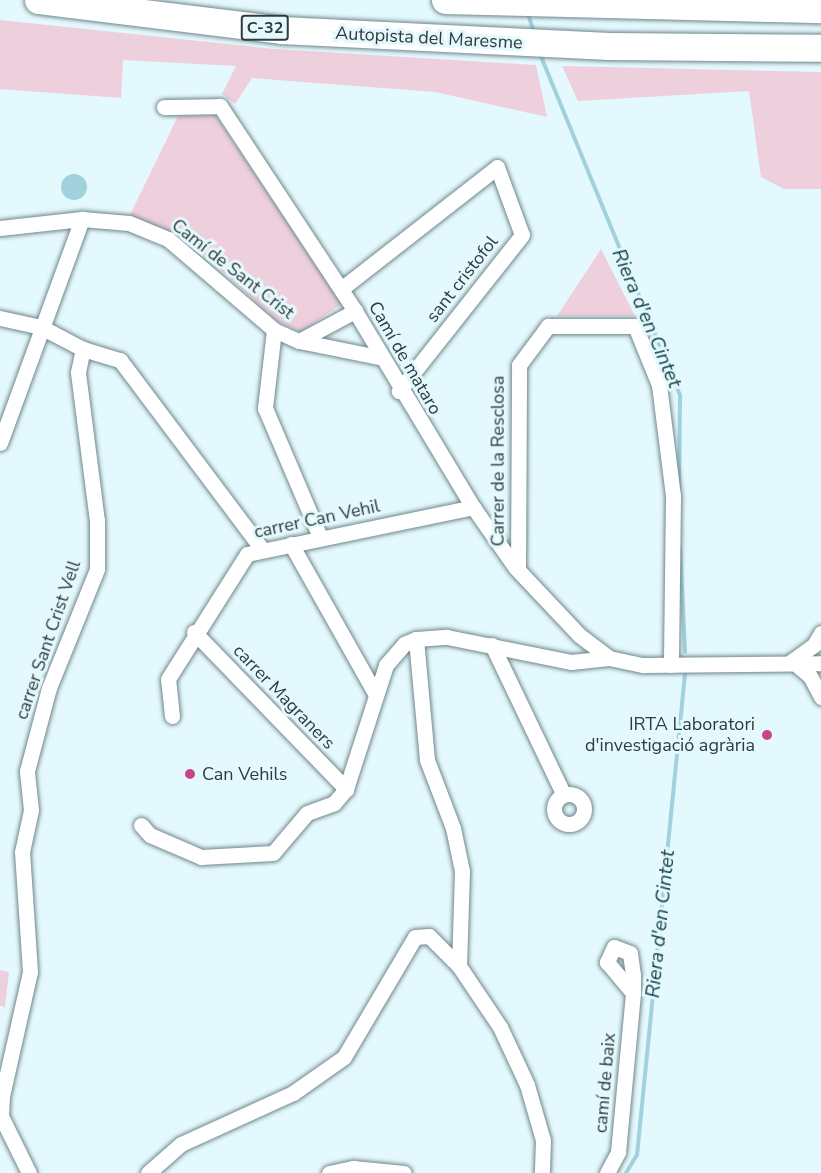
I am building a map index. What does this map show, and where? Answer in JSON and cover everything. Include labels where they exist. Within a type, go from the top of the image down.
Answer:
[{"type":"highway","name":"Autopista del Maresme","points":[[38,0],[280,30],[609,46],[821,48]]},
{"type":"highway","name":"Autopista del Maresme","points":[[445,0],[502,5],[821,9]]},
{"type":"street","name":"Camí de mataro","points":[[164,107],[220,106],[355,311],[378,357],[473,507],[518,570],[579,634],[609,658]]},
{"type":"street","name":"sant cristofol","points":[[341,289],[497,166],[522,235],[399,391]]},
{"type":"street","name":"Camí de Sant Crist","points":[[0,228],[82,219],[129,223],[168,239],[274,330],[299,341],[378,357]]},
{"type":"street","points":[[0,443],[82,219]]},
{"type":"street","name":"Camí de Sant Crist","points":[[299,341],[355,311]]},
{"type":"street","points":[[0,318],[41,327],[83,349],[120,360],[262,549]]},
{"type":"street","name":"Carrer de la Resclosa","points":[[518,570],[519,365],[548,326],[635,326],[659,385],[674,496],[671,664]]},
{"type":"street","points":[[274,330],[265,408],[320,537]]},
{"type":"street","name":"carrer Sant Crist Vell","points":[[29,1173],[1,1116],[2,1096],[30,972],[22,852],[31,810],[27,771],[49,688],[97,569],[97,520],[78,372],[83,349]]},
{"type":"street","name":"carrer Can Vehil","points":[[172,716],[168,679],[194,632],[247,554],[262,549],[473,507]]},
{"type":"street","points":[[291,544],[375,693]]},
{"type":"street","name":"carrer Magraners","points":[[194,632],[346,789]]},
{"type":"street","points":[[792,661],[814,645],[821,633]]},
{"type":"street","points":[[141,825],[150,835],[201,857],[262,856],[273,853],[307,813],[334,803],[346,789],[362,751],[375,693],[386,665],[404,644],[416,639],[447,637],[571,662],[609,658],[671,664],[792,661],[821,663]]},
{"type":"street","points":[[416,639],[427,760],[453,828],[462,871],[459,966]]},
{"type":"street","points":[[492,645],[564,795]]},
{"type":"street","points":[[792,661],[810,676],[821,697]]},
{"type":"street","points":[[148,1173],[181,1144],[292,1093],[344,1057],[416,937],[429,936],[459,966],[500,1027],[527,1085],[543,1140],[542,1173]]},
{"type":"street","name":"camí de baix","points":[[607,1173],[618,1152],[633,993]]},
{"type":"street","points":[[329,1173],[353,1168],[404,1173]]},
{"type":"shaded area","points":[[0,20],[274,49],[536,65],[547,117],[435,92],[252,78],[235,104],[222,94],[236,66],[123,60],[121,98],[0,89]]},
{"type":"shaded area","points":[[562,66],[821,72],[821,189],[784,189],[761,177],[749,91],[578,101]]},
{"type":"shaded area","points":[[215,115],[342,304],[301,332],[277,321],[191,243],[130,215],[178,116]]},
{"type":"shaded area","points":[[601,249],[635,316],[557,316]]},
{"type":"shaded area","points":[[0,970],[9,972],[5,1007],[0,1006]]},
{"type":"water","points":[[74,174],[83,178],[87,187],[83,196],[74,200],[65,196],[61,187],[65,178]]},
{"type":"waterway","name":"Riera d'en Cintet","points":[[527,11],[534,32]]},
{"type":"waterway","name":"Riera d'en Cintet","points":[[540,54],[680,396],[679,486]]},
{"type":"waterway","name":"Riera d'en Cintet","points":[[680,548],[685,652]]},
{"type":"waterway","name":"Riera d'en Cintet","points":[[626,1173],[637,1155],[685,672]]},
{"type":"place","name":"IRTA Laboratori d'investigació agrària","points":[[767,735]]},
{"type":"place","name":"Can Vehils","points":[[190,774]]}]
